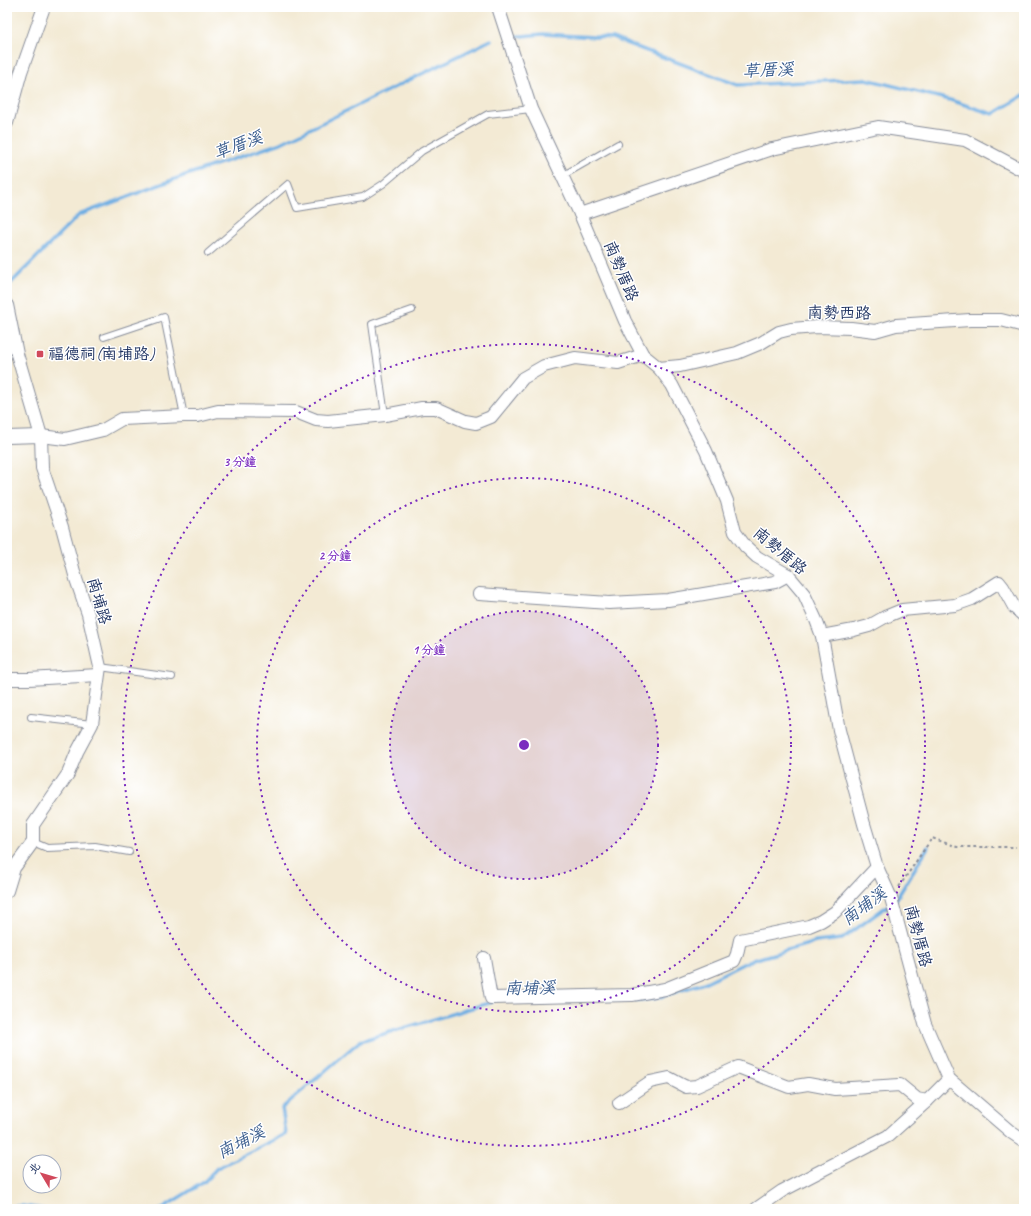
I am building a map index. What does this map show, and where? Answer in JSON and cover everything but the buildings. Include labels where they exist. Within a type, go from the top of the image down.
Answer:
[{"type":"street","points":[[7,123],[21,72],[44,7]]},
{"type":"street","name":"南勢厝路","points":[[498,7],[531,109],[580,214],[625,321],[643,356],[659,368],[672,385],[706,451],[727,501],[735,532],[745,546],[757,557],[788,575],[804,594],[822,636],[839,730],[864,824],[877,867],[891,898],[925,1024],[949,1079],[1012,1133],[1024,1141]]},
{"type":"street","points":[[580,214],[772,149],[878,127],[965,140],[1024,171]]},
{"type":"street","name":"南埔路","points":[[7,305],[17,354],[41,436],[42,468],[62,527],[76,579],[88,614],[99,671],[92,724],[77,752],[68,774],[33,825],[33,842]]},
{"type":"street","name":"南勢西路","points":[[659,368],[680,366],[737,353],[761,343],[779,332],[791,329],[817,327],[851,328],[875,331],[896,325],[970,320],[1001,320],[1024,326]]},
{"type":"street","points":[[7,437],[41,436],[65,439],[103,430],[122,419],[198,416],[218,410],[296,412],[316,420],[328,421],[386,415],[422,408],[436,408],[465,421],[476,423],[491,417],[523,378],[544,366],[575,358],[618,363],[643,356]]},
{"type":"street","points":[[479,594],[609,603],[660,600],[775,582],[788,575]]},
{"type":"street","points":[[822,636],[869,626],[884,616],[902,610],[955,605],[972,599],[999,582],[1014,607],[1024,616]]},
{"type":"street","points":[[7,679],[30,679],[99,671]]},
{"type":"street","points":[[7,891],[14,868],[33,842]]},
{"type":"street","points":[[484,958],[491,998],[632,995],[665,989],[734,961],[740,940],[809,926],[821,921],[836,912],[877,867]]},
{"type":"street","points":[[619,1102],[650,1082],[669,1078],[686,1087],[697,1086],[738,1067],[789,1087],[808,1084],[835,1089],[900,1085],[917,1099],[927,1101]]},
{"type":"street","points":[[756,1209],[782,1191],[888,1136],[949,1079]]},
{"type":"lane","points":[[208,253],[288,184],[297,208],[363,197],[383,184],[422,151],[488,114],[531,109]]},
{"type":"lane","points":[[562,176],[618,144]]},
{"type":"lane","points":[[386,415],[372,324],[412,310]]},
{"type":"lane","points":[[104,337],[164,317],[184,416]]},
{"type":"lane","points":[[99,671],[172,677]]},
{"type":"lane","points":[[31,717],[92,724]]},
{"type":"lane","points":[[33,842],[48,848],[95,846],[130,852]]},
{"type":"path","points":[[891,898],[932,838],[957,847],[1016,847]]},
{"type":"waterway","name":"草厝溪","points":[[511,37],[543,34],[612,38],[738,85],[866,79],[950,100],[993,114],[1024,95]]},
{"type":"waterway","name":"草厝溪","points":[[7,287],[79,215],[186,175],[281,143],[491,40]]},
{"type":"waterway","name":"南埔溪","points":[[895,900],[928,847]]},
{"type":"waterway","name":"南埔溪","points":[[636,1000],[653,999],[704,983],[749,961],[816,942],[842,939],[890,904]]},
{"type":"waterway","name":"南埔溪","points":[[161,1209],[204,1182],[217,1168],[286,1134],[282,1108],[360,1041],[492,1002]]},
{"type":"waterway","name":"南埔溪","points":[[7,1207],[22,1206],[42,1209]]},
{"type":"place","name":"福德祠(南埔路)","points":[[40,354]]}]
